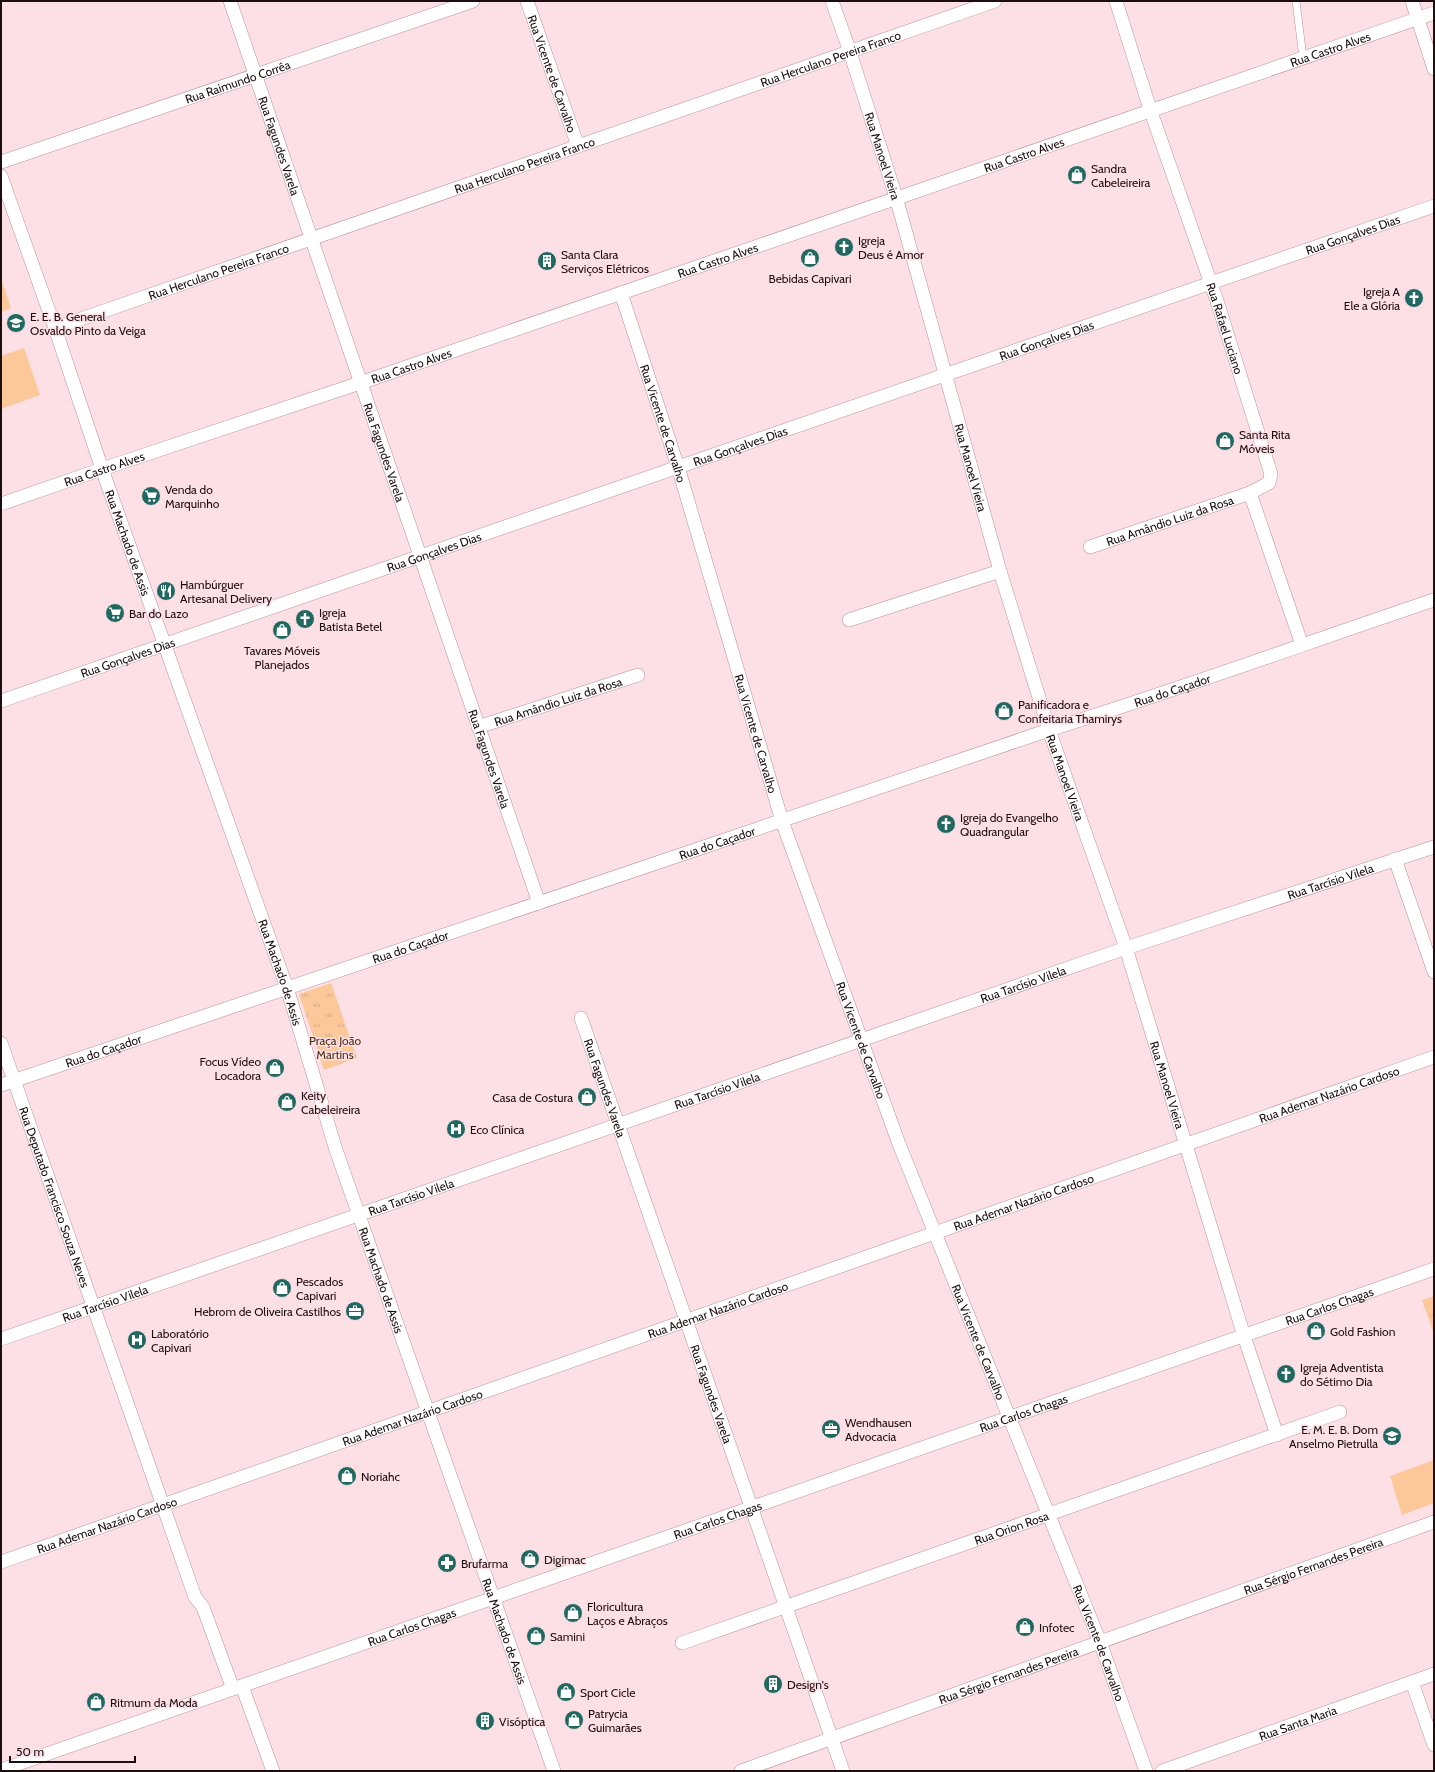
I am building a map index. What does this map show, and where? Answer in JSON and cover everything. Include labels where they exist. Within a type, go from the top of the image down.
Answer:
[{"type":"street","name":"Rua Fagundes Varela","points":[[230,1],[538,903]]},
{"type":"street","name":"Rua Raimundo Corrêa","points":[[1,162],[474,1]]},
{"type":"street","name":"Rua Vicente de Carvalho","points":[[527,1],[578,146]]},
{"type":"street","name":"Rua Manoel Vieira","points":[[832,1],[850,52],[896,198],[944,375],[1000,571],[1049,730],[1126,948],[1244,1336],[1277,1435]]},
{"type":"street","name":"Rua Herculano Pereira Franco","points":[[55,328],[995,1]]},
{"type":"street","name":"Rua Rafael Luciano","points":[[1116,1],[1150,109],[1210,283],[1271,474],[1269,483],[1250,493]]},
{"type":"street","points":[[1412,1],[1434,69]]},
{"type":"street","name":"Rua Castro Alves","points":[[1,504],[360,383],[1150,109],[1434,13]]},
{"type":"street","name":"Rua Machado de Assis","points":[[1,176],[55,328],[102,469],[287,988],[324,1113],[554,1771]]},
{"type":"street","name":"Rua Gonçalves Dias","points":[[1,701],[1434,206]]},
{"type":"street","name":"Rua Vicente de Carvalho","points":[[621,293],[678,467],[782,821],[860,1040],[899,1144],[1100,1642],[1146,1771]]},
{"type":"street","points":[[1250,493],[1302,645]]},
{"type":"street","name":"Rua Amândio Luiz da Rosa","points":[[1090,547],[1250,493]]},
{"type":"street","points":[[849,620],[1000,571]]},
{"type":"street","name":"Rua do Caçador","points":[[1,1085],[1049,730],[1149,700],[1302,645],[1434,600]]},
{"type":"street","name":"Rua Amândio Luiz da Rosa","points":[[478,727],[638,675]]},
{"type":"street","name":"Rua Tarcísio Vilela","points":[[1,1339],[1126,948],[1434,846]]},
{"type":"street","points":[[1395,859],[1434,972]]},
{"type":"street","name":"Rua Fagundes Varela","points":[[581,1018],[843,1771]]},
{"type":"street","name":"Rua Deputado Francisco Souza Neves","points":[[1,1043],[195,1597],[202,1607],[273,1771]]},
{"type":"street","name":"Rua Ademar Nazário Cardoso","points":[[1,1562],[1434,1057]]},
{"type":"street","name":"Rua Carlos Chagas","points":[[1,1770],[1434,1269]]},
{"type":"street","name":"Rua Orion Rosa","points":[[682,1642],[1340,1412]]},
{"type":"street","name":"Rua Sérgio Fernandes Pereira","points":[[741,1771],[1434,1522]]},
{"type":"street","name":"Rua Santa Maria","points":[[1162,1771],[1434,1674]]},
{"type":"street","points":[[1412,1682],[1434,1745]]},
{"type":"lane","points":[[1296,1],[1303,58]]},
{"type":"green space","points":[[1,278],[11,308],[1,312]]},
{"type":"green space","points":[[24,348],[40,395],[1,409],[1,356]]},
{"type":"green space","name":"Praça João Martins","points":[[331,983],[357,1058],[324,1070],[299,994]]},
{"type":"green space","points":[[1434,1296],[1434,1334],[1422,1300]]},
{"type":"green space","points":[[1434,1460],[1434,1503],[1402,1515],[1390,1476]]},
{"type":"place","name":"Sandra Cabeleireira","points":[[1077,175]]},
{"type":"place","name":"Igreja Deus é Amor","points":[[844,247]]},
{"type":"place","name":"Bebidas Capivari","points":[[810,258]]},
{"type":"place","name":"Santa Clara Serviços Elétricos","points":[[547,261]]},
{"type":"place","name":"Igreja A Ele a Glória","points":[[1414,298]]},
{"type":"place","name":"E. E. B. General Osvaldo Pinto da Veiga","points":[[16,323]]},
{"type":"place","name":"Santa Rita Móveis","points":[[1225,441]]},
{"type":"place","name":"Venda do Marquinho","points":[[151,496]]},
{"type":"place","name":"Hambúrguer Artesanal Delivery","points":[[166,591]]},
{"type":"place","name":"Bar do Lazo","points":[[115,613]]},
{"type":"place","name":"Igreja Batista Betel","points":[[305,619]]},
{"type":"place","name":"Tavares Móveis Planejados","points":[[282,630]]},
{"type":"place","name":"Panificadora e Confeitaria Thamirys","points":[[1004,711]]},
{"type":"place","name":"Igreja do Evangelho Quadrangular","points":[[946,824]]},
{"type":"place","name":"Focus Vídeo Locadora","points":[[275,1068]]},
{"type":"place","name":"Casa de Costura","points":[[587,1097]]},
{"type":"place","name":"Keity Cabeleireira","points":[[287,1102]]},
{"type":"place","name":"Eco Clínica","points":[[456,1129]]},
{"type":"place","name":"Pescados Capivari","points":[[282,1288]]},
{"type":"place","name":"Hebrom de Oliveira Castilhos","points":[[355,1311]]},
{"type":"place","name":"Gold Fashion","points":[[1316,1331]]},
{"type":"place","name":"Laboratório Capivari","points":[[137,1340]]},
{"type":"place","name":"Igreja Adventista do Sétimo Dia","points":[[1286,1374]]},
{"type":"place","name":"Wendhausen Advocacia","points":[[831,1429]]},
{"type":"place","name":"E. M. E. B. Dom Anselmo Pietrulla","points":[[1392,1436]]},
{"type":"place","name":"Noriahc","points":[[347,1476]]},
{"type":"place","name":"Digimac","points":[[530,1559]]},
{"type":"place","name":"Brufarma","points":[[447,1563]]},
{"type":"place","name":"Floricultura Laços e Abraços","points":[[573,1613]]},
{"type":"place","name":"Infotec","points":[[1025,1627]]},
{"type":"place","name":"Samini","points":[[536,1636]]},
{"type":"place","name":"Design's","points":[[773,1684]]},
{"type":"place","name":"Sport Cicle","points":[[566,1692]]},
{"type":"place","name":"Ritmum da Moda","points":[[96,1702]]},
{"type":"place","name":"Patrycia Guimarães","points":[[574,1720]]},
{"type":"place","name":"Visóptica","points":[[485,1721]]}]
